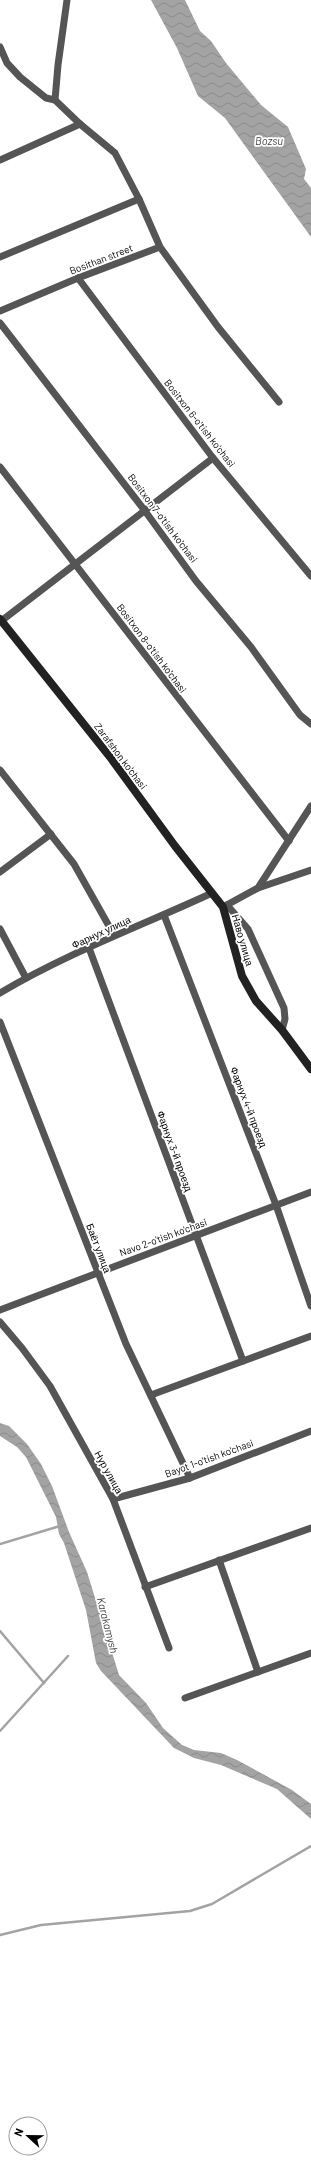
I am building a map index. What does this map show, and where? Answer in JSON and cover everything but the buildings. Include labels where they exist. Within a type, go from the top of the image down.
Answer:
[{"type":"street","points":[[55,100],[67,0]]},
{"type":"street","points":[[0,47],[3,65],[46,98],[55,100],[80,124],[115,152],[139,198],[160,248],[218,327],[279,402]]},
{"type":"street","points":[[0,160],[80,124]]},
{"type":"street","points":[[0,258],[139,198]]},
{"type":"street","name":"Bosithan street","points":[[0,311],[78,278],[160,248]]},
{"type":"street","name":"Bositxon 6-o'tish ko'chasi","points":[[78,278],[213,458],[311,576]]},
{"type":"street","name":"Bositxon 7-o'tish ko'chasi","points":[[0,323],[145,511],[196,581],[251,647],[300,715],[311,724]]},
{"type":"street","points":[[1,621],[76,565],[213,458]]},
{"type":"street","name":"Bositxon 8-o'tish ko'chasi","points":[[0,467],[290,841]]},
{"type":"street","name":"Zarafshon ko'chasi","points":[[1,621],[110,757],[175,846],[212,893],[225,906]]},
{"type":"street","points":[[0,770],[74,864],[114,935]]},
{"type":"street","name":"Наво улица","points":[[311,806],[290,841],[258,888],[225,906],[242,976],[256,1001],[282,1030],[311,1069]]},
{"type":"street","points":[[0,872],[51,834]]},
{"type":"street","points":[[258,888],[311,870]]},
{"type":"street","name":"Фарнух улица","points":[[0,993],[26,978],[114,935],[164,915],[212,893]]},
{"type":"street","points":[[225,906],[248,929],[284,1008],[285,1019],[282,1030]]},
{"type":"street","name":"Фарнух 4-й проезд","points":[[164,915],[276,1206],[311,1306]]},
{"type":"street","points":[[0,929],[26,978]]},
{"type":"street","name":"Фарнух 3-й проезд","points":[[89,948],[243,1361]]},
{"type":"street","name":"Баёт улица","points":[[0,1022],[126,1344],[190,1478]]},
{"type":"street","name":"Navo 2-o'tish ko'chasi","points":[[0,1310],[311,1192]]},
{"type":"street","name":"Нур улица","points":[[0,1322],[22,1348],[50,1386],[113,1499],[169,1648]]},
{"type":"street","points":[[151,1395],[311,1336]]},
{"type":"street","name":"Bayot 1-o'tish ko'chasi","points":[[113,1499],[190,1478],[311,1431]]},
{"type":"street","points":[[145,1587],[311,1528]]},
{"type":"street","points":[[219,1560],[258,1672]]},
{"type":"street","points":[[185,1698],[311,1654]]},
{"type":"water","name":"Bozsu","points":[[151,0],[185,0],[200,31],[211,41],[226,63],[261,105],[288,127],[306,169],[304,179],[311,188],[311,237],[225,118],[198,96],[177,48]]},
{"type":"water","points":[[0,1423],[9,1426],[27,1444],[41,1464],[52,1486],[69,1532],[87,1572],[119,1675],[146,1703],[163,1728],[182,1745],[194,1750],[221,1753],[292,1790],[311,1804],[311,1819],[277,1789],[221,1765],[194,1758],[174,1748],[101,1671],[96,1663],[86,1610],[64,1543],[59,1534],[56,1517],[26,1457],[17,1447],[0,1436]]},
{"type":"waterway","points":[[0,1544],[60,1526]]},
{"type":"waterway","points":[[0,1631],[44,1683]]},
{"type":"waterway","points":[[0,1731],[68,1656]]},
{"type":"waterway","points":[[0,1935],[41,1925],[190,1911],[212,1904],[311,1846]]},
{"type":"water label","name":"Karakamysh","points":[[108,1625]]}]
